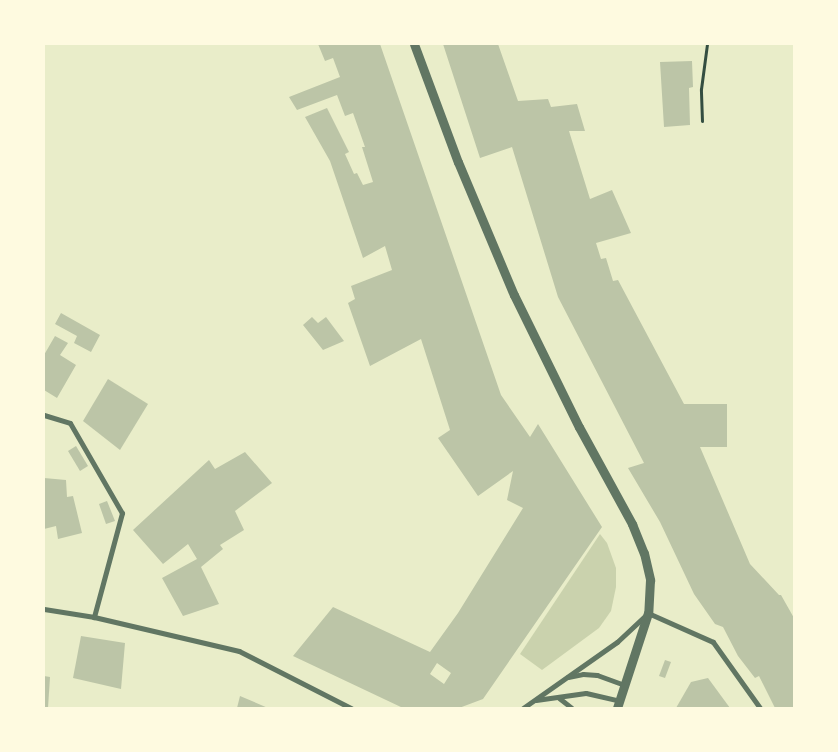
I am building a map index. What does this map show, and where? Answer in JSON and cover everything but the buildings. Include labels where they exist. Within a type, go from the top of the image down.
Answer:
[{"type":"street","points":[[414,44],[458,162],[514,295],[644,553],[650,580],[648,613],[619,705],[586,693],[536,700]]},
{"type":"street","points":[[44,415],[70,423],[122,513],[94,618]]},
{"type":"street","points":[[44,609],[94,618],[239,651],[351,708]]},
{"type":"street","points":[[523,708],[617,642],[648,613]]},
{"type":"street","points":[[648,613],[713,642],[760,708]]},
{"type":"street","points":[[565,677],[584,674],[597,675],[625,685]]},
{"type":"street","points":[[559,698],[572,708]]},
{"type":"path","points":[[702,121],[702,89],[707,44]]},
{"type":"green space","points":[[600,534],[607,543],[616,568],[616,587],[611,611],[599,628],[542,670],[520,654]]}]
